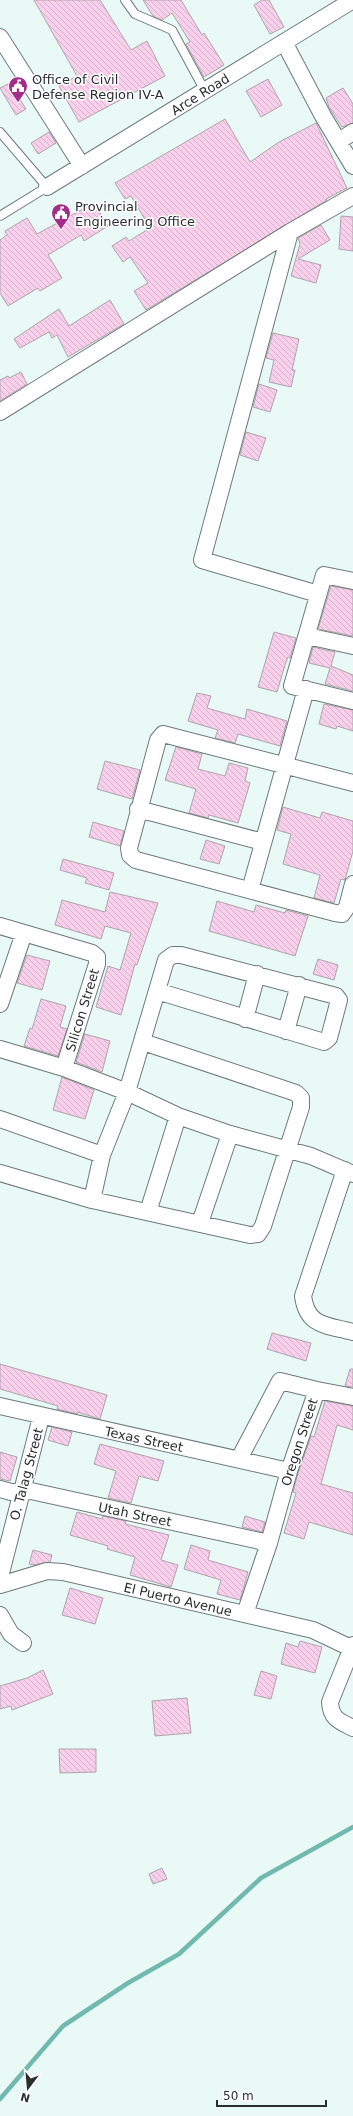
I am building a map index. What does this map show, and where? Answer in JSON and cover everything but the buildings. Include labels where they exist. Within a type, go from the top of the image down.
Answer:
[{"type":"street","name":"Arce Road","points":[[48,187],[353,0]]},
{"type":"street","points":[[0,37],[82,166]]},
{"type":"street","points":[[284,42],[323,116],[353,166]]},
{"type":"street","points":[[339,141],[353,132]]},
{"type":"street","points":[[0,412],[290,232],[353,196]]},
{"type":"street","points":[[290,232],[202,560],[318,594]]},
{"type":"street","points":[[353,581],[324,575],[292,686],[353,701]]},
{"type":"street","points":[[307,636],[353,646]]},
{"type":"street","points":[[250,890],[306,690]]},
{"type":"street","points":[[353,783],[163,734],[158,740],[138,809],[130,848],[130,855],[136,860],[335,913],[342,914],[347,907],[353,884]]},
{"type":"street","points":[[138,809],[263,842]]},
{"type":"street","name":"Silicon Street","points":[[0,926],[92,953],[97,957],[97,964],[64,1068]]},
{"type":"street","points":[[0,1004],[24,933]]},
{"type":"street","points":[[92,1200],[102,1155],[127,1092],[166,960],[173,955],[181,955],[299,985],[336,996],[339,1000],[328,1038],[324,1042],[245,1020],[157,991]]},
{"type":"street","points":[[245,1020],[257,974]]},
{"type":"street","points":[[286,1031],[299,985]]},
{"type":"street","points":[[0,1173],[92,1200],[250,1234],[258,1234],[263,1226],[289,1150],[302,1108],[301,1098],[296,1093],[143,1042]]},
{"type":"street","points":[[0,1049],[64,1068],[127,1092],[178,1116],[230,1134],[311,1156],[349,1172],[303,1296],[305,1308],[312,1320],[353,1332]]},
{"type":"street","points":[[148,1212],[178,1116]]},
{"type":"street","points":[[0,1120],[102,1155]]},
{"type":"street","points":[[200,1223],[230,1134]]},
{"type":"street","name":"Oregon Street","points":[[239,1459],[280,1381],[316,1390],[289,1471],[269,1543],[245,1614]]},
{"type":"street","points":[[316,1390],[353,1398]]},
{"type":"street","name":"Texas Street","points":[[0,1406],[41,1417],[289,1471]]},
{"type":"street","name":"O. Talag Street","points":[[0,1577],[41,1417]]},
{"type":"street","name":"Utah Street","points":[[0,1489],[21,1492],[31,1491],[269,1543]]},
{"type":"street","name":"El Puerto Avenue","points":[[0,1585],[47,1572],[63,1572],[313,1630],[353,1648]]},
{"type":"street","points":[[0,1615],[11,1634],[23,1643]]},
{"type":"street","points":[[353,1648],[330,1702],[330,1712],[335,1720],[353,1728]]},
{"type":"lane","points":[[125,0],[135,14],[172,30],[205,91]]},
{"type":"lane","points":[[0,132],[48,187],[0,216]]},
{"type":"waterway","points":[[0,2099],[63,2026],[128,1983],[179,1954],[261,1878],[353,1827]]},
{"type":"place","name":"Office of Civil Defense Region IV-A","points":[[18,103]]},
{"type":"place","name":"Provincial Engineering Office","points":[[61,230]]}]
